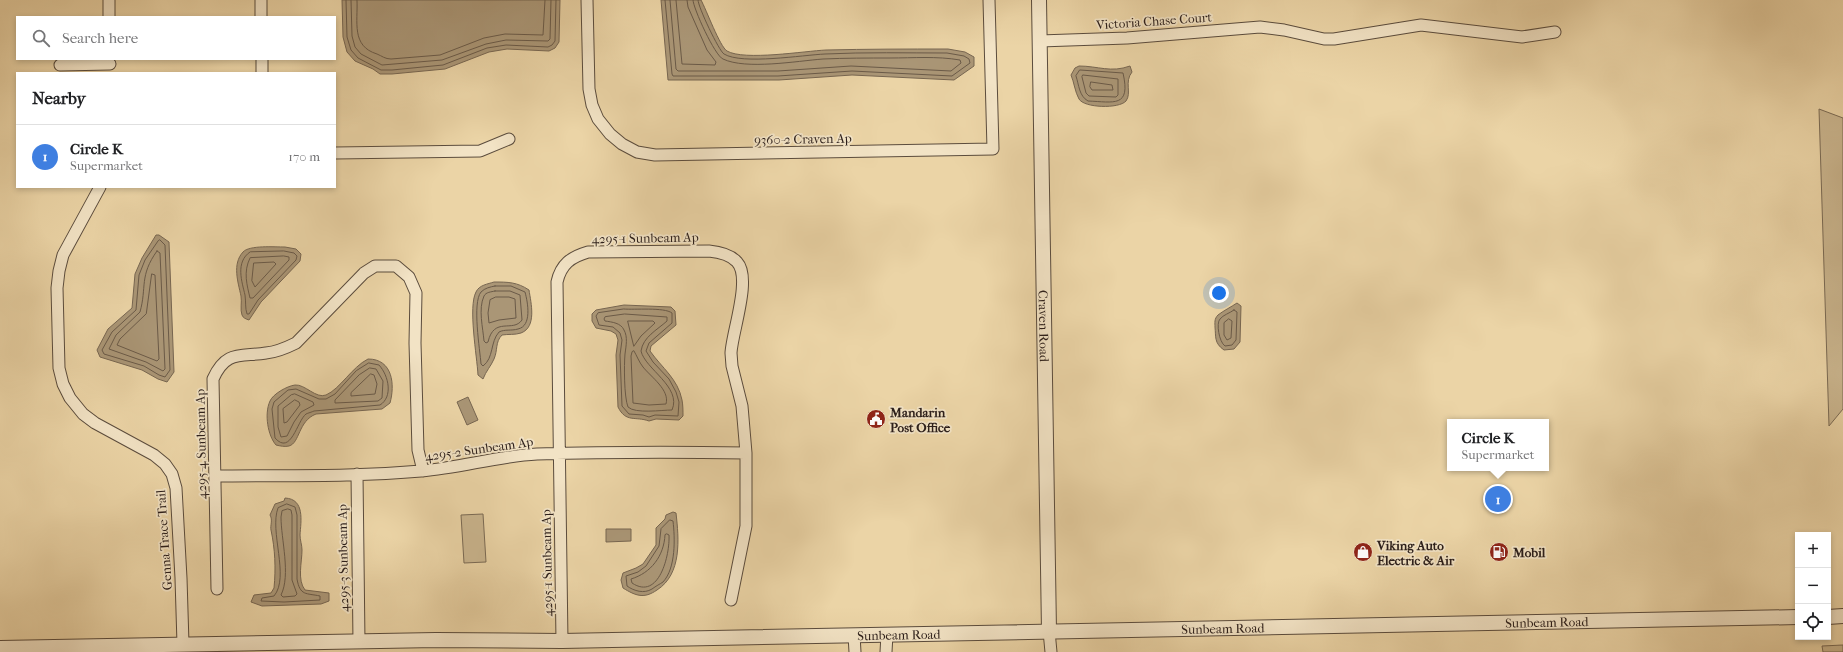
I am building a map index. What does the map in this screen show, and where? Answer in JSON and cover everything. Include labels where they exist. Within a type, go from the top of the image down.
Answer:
[{"type":"street","points":[[109,0],[109,16]]},
{"type":"street","points":[[261,0],[261,16]]},
{"type":"street","name":"9360-2 Craven Ap","points":[[587,0],[589,89],[592,105],[598,119],[610,134],[622,144],[637,152],[655,155],[992,149],[989,0]]},
{"type":"street","name":"Craven Road","points":[[1039,0],[1049,631],[1051,652]]},
{"type":"street","name":"Victoria Chase Court","points":[[1040,41],[1128,38],[1260,27],[1284,30],[1324,40],[1334,40],[1421,26],[1522,37],[1555,32]]},
{"type":"street","points":[[262,60],[262,72]]},
{"type":"street","points":[[60,65],[110,65]]},
{"type":"street","points":[[336,153],[480,151],[509,139]]},
{"type":"street","name":"Genna Trace Trail","points":[[99,188],[64,255],[59,271],[57,288],[59,368],[66,391],[83,414],[95,423],[154,455],[165,464],[172,474],[176,488],[183,644]]},
{"type":"street","name":"4295-1 Sunbeam Ap","points":[[562,641],[557,282],[559,273],[567,261],[576,255],[588,252],[709,251],[721,253],[731,257],[738,263],[742,273],[743,287],[732,340],[731,353],[732,366],[742,406],[746,453],[746,526],[731,600]]},
{"type":"street","name":"4295-4 Sunbeam Ap","points":[[217,589],[213,380],[219,367],[236,355],[266,353],[284,349],[296,343],[364,273],[375,266],[396,266],[409,277],[416,293],[415,343],[418,443],[423,471]]},
{"type":"street","name":"4295-2 Sunbeam Ap","points":[[216,476],[357,474],[423,471],[466,465],[508,456],[645,452],[746,453]]},
{"type":"street","name":"4295-3 Sunbeam Ap","points":[[357,474],[359,642]]},
{"type":"street","points":[[1831,616],[1843,616]]},
{"type":"street","name":"Sunbeam Road","points":[[0,648],[183,644],[562,641],[1049,631],[1421,626],[1795,617]]},
{"type":"street","points":[[886,652],[887,634]]},
{"type":"street","points":[[854,635],[856,652]]},
{"type":"shaded area","points":[[1819,109],[1843,118],[1843,409],[1829,426]]},
{"type":"shaded area","points":[[483,514],[486,562],[464,563],[461,515]]},
{"type":"shaded area","points":[[1843,645],[1843,652],[1823,652],[1822,646]]},
{"type":"water","points":[[342,0],[560,0],[559,42],[555,48],[549,51],[507,49],[489,52],[445,69],[380,74],[373,69],[355,61],[347,52],[343,37]]},
{"type":"water","points":[[661,0],[701,0],[724,48],[735,54],[775,55],[826,50],[948,49],[965,52],[974,57],[974,66],[954,80],[852,75],[779,80],[668,80]]},
{"type":"water","points":[[1079,66],[1117,69],[1130,66],[1132,72],[1128,83],[1128,98],[1126,101],[1122,104],[1109,106],[1094,106],[1082,102],[1079,99],[1071,75],[1075,68]]},
{"type":"water","points":[[156,235],[159,235],[169,242],[174,372],[167,382],[142,370],[100,357],[97,350],[108,329],[132,308],[135,274],[142,258]]},
{"type":"water","points":[[285,247],[296,249],[301,254],[300,261],[261,302],[249,320],[245,318],[241,313],[241,296],[237,273],[240,257],[243,252],[251,248]]},
{"type":"water","points":[[494,282],[512,283],[529,290],[532,314],[529,326],[526,330],[521,333],[502,335],[497,343],[494,359],[483,379],[478,375],[473,320],[474,299],[479,288]]},
{"type":"water","points":[[1237,303],[1241,306],[1240,342],[1234,349],[1224,350],[1216,340],[1215,320],[1218,315]]},
{"type":"water","points":[[624,305],[671,307],[675,311],[676,325],[651,346],[650,351],[673,380],[680,393],[683,416],[679,420],[656,419],[649,421],[631,418],[624,415],[618,407],[616,355],[618,340],[616,334],[611,331],[596,328],[592,321],[592,314],[596,310]]},
{"type":"water","points":[[368,359],[383,363],[390,374],[392,381],[392,396],[390,403],[382,409],[316,414],[310,417],[302,426],[293,444],[289,446],[276,445],[269,431],[267,412],[270,401],[277,393],[292,386],[299,385],[318,395],[326,395]]},
{"type":"water","points":[[468,397],[478,420],[467,425],[457,402]]},
{"type":"water","points":[[285,498],[291,499],[299,506],[301,517],[300,535],[302,550],[300,571],[303,586],[305,590],[329,593],[329,601],[321,604],[262,606],[251,602],[254,595],[271,593],[274,588],[275,559],[270,515],[275,504],[284,501]]},
{"type":"water","points":[[673,512],[676,513],[678,545],[675,565],[671,575],[657,590],[648,595],[636,595],[623,588],[621,580],[623,573],[643,564],[656,545],[656,528],[665,519],[666,515]]},
{"type":"water","points":[[606,529],[631,529],[631,541],[606,542]]},
{"type":"place","name":"Mandarin Post Office","points":[[876,419]]},
{"type":"place","name":"Circle K","points":[[1498,499]]},
{"type":"place","name":"Viking Auto Electric & Air","points":[[1363,552]]},
{"type":"place","name":"Mobil","points":[[1499,552]]}]
